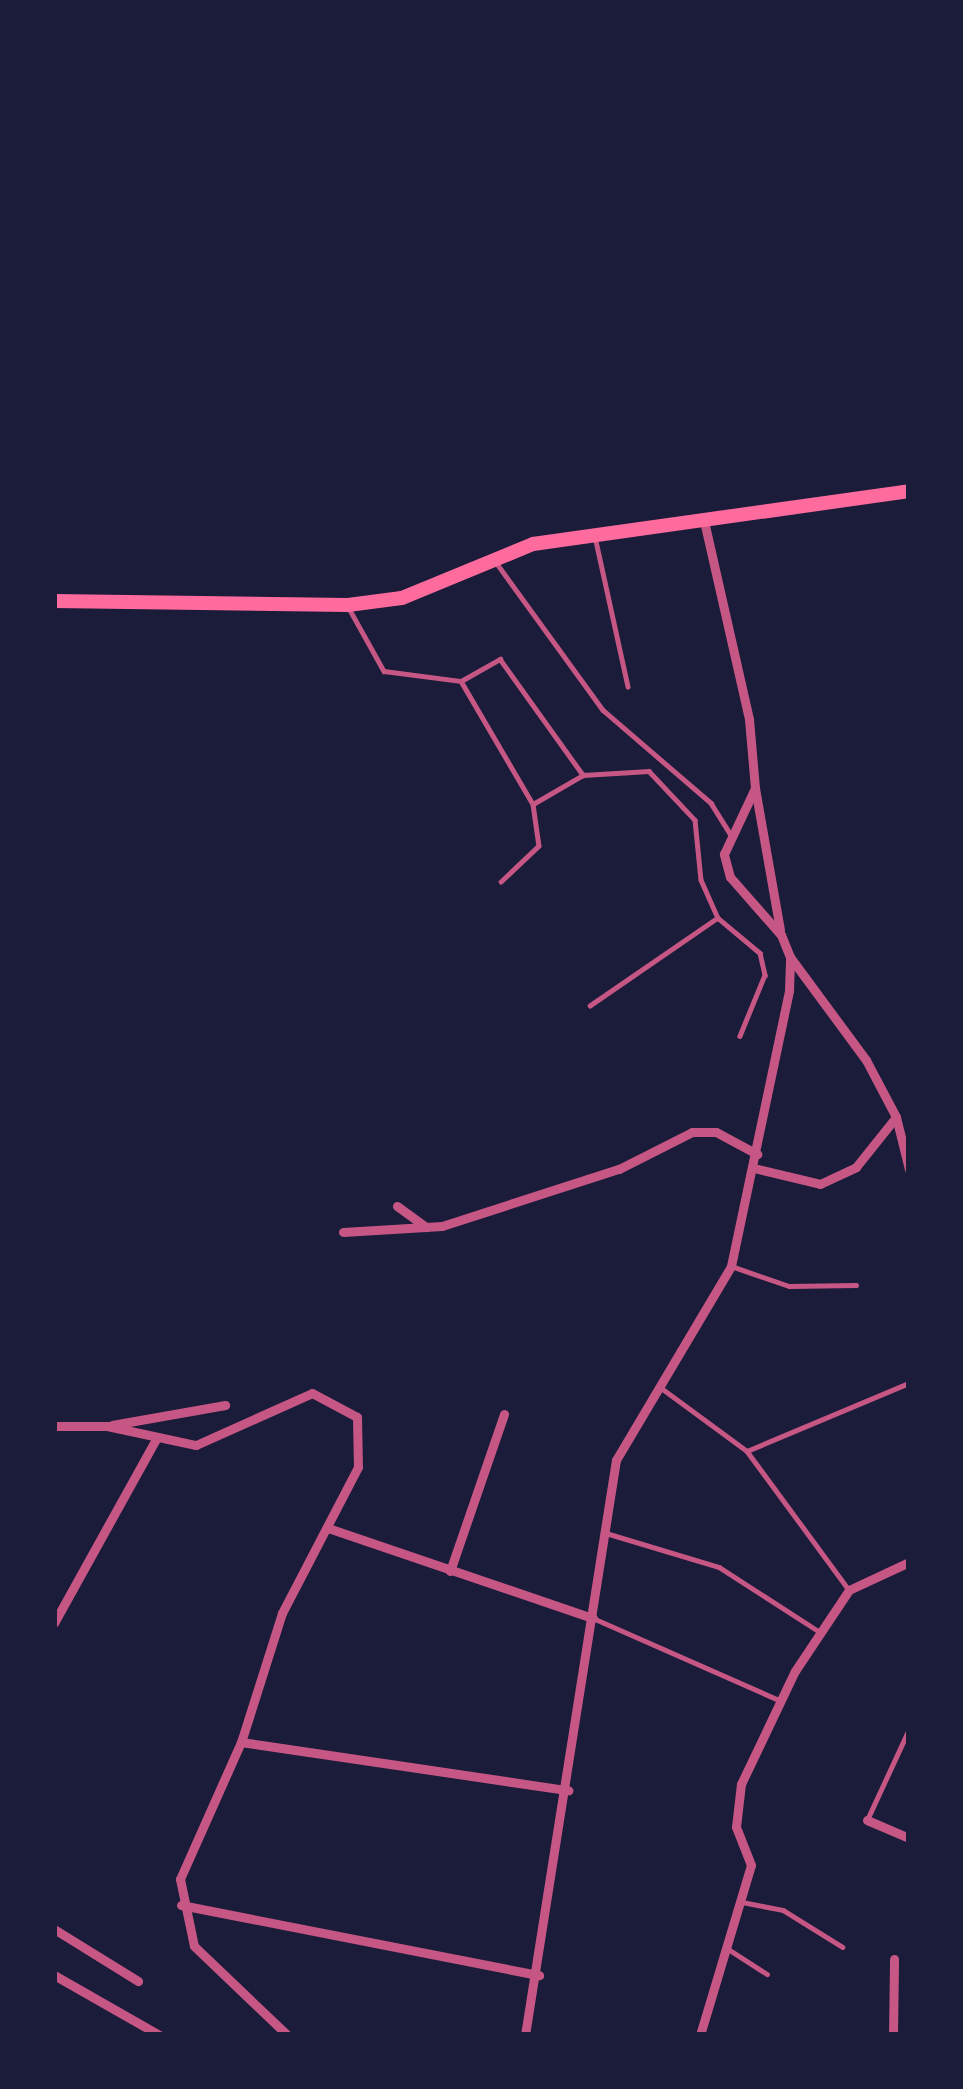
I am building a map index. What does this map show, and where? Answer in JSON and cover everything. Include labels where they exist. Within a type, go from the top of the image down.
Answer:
[{"type":"main road","points":[[54,601],[348,605],[402,598],[533,544],[909,491]]},
{"type":"street","points":[[704,521],[749,719],[754,788],[781,935],[790,957],[838,1015],[896,1117],[909,1169]]},
{"type":"street","points":[[754,788],[730,834],[730,877],[781,935]]},
{"type":"street","points":[[524,2035],[539,1976],[616,1460],[731,1266],[757,1154],[790,957]]},
{"type":"street","points":[[754,1168],[820,1184],[856,1167],[896,1117]]},
{"type":"street","points":[[343,1232],[426,1227],[619,1169],[692,1132],[716,1132],[757,1154]]},
{"type":"street","points":[[398,1206],[426,1227]]},
{"type":"street","points":[[107,1426],[156,1439],[209,1442],[312,1393],[331,1396],[357,1417],[362,1453],[282,1613],[242,1742],[194,1838],[182,1905],[194,1946],[287,2035]]},
{"type":"street","points":[[54,1426],[107,1426],[225,1405]]},
{"type":"street","points":[[450,1571],[504,1414]]},
{"type":"street","points":[[54,1623],[156,1439]]},
{"type":"street","points":[[328,1528],[593,1618]]},
{"type":"street","points":[[700,2035],[751,1864],[736,1827],[741,1784],[779,1700],[848,1590],[909,1562]]},
{"type":"street","points":[[242,1742],[568,1790]]},
{"type":"street","points":[[867,1820],[909,1838]]},
{"type":"street","points":[[182,1905],[539,1976]]},
{"type":"street","points":[[54,1929],[138,1981]]},
{"type":"street","points":[[892,2035],[894,1959]]},
{"type":"street","points":[[54,1975],[159,2035]]},
{"type":"lane","points":[[595,536],[628,687]]},
{"type":"lane","points":[[494,560],[603,710],[711,803],[730,834]]},
{"type":"lane","points":[[348,605],[384,671],[461,681],[500,659],[583,775]]},
{"type":"lane","points":[[461,681],[533,803],[539,846],[501,883]]},
{"type":"lane","points":[[533,803],[583,775],[649,771],[695,820],[701,880],[718,918],[760,953],[765,975],[740,1036]]},
{"type":"lane","points":[[590,1006],[718,918]]},
{"type":"lane","points":[[731,1266],[789,1286],[856,1285]]},
{"type":"lane","points":[[748,1451],[909,1383]]},
{"type":"lane","points":[[660,1387],[748,1451],[848,1590]]},
{"type":"lane","points":[[605,1532],[719,1567],[820,1632]]},
{"type":"lane","points":[[593,1618],[779,1700]]},
{"type":"lane","points":[[867,1820],[909,1729]]},
{"type":"lane","points":[[742,1902],[783,1910],[843,1947]]},
{"type":"lane","points":[[725,1947],[767,1974]]}]
